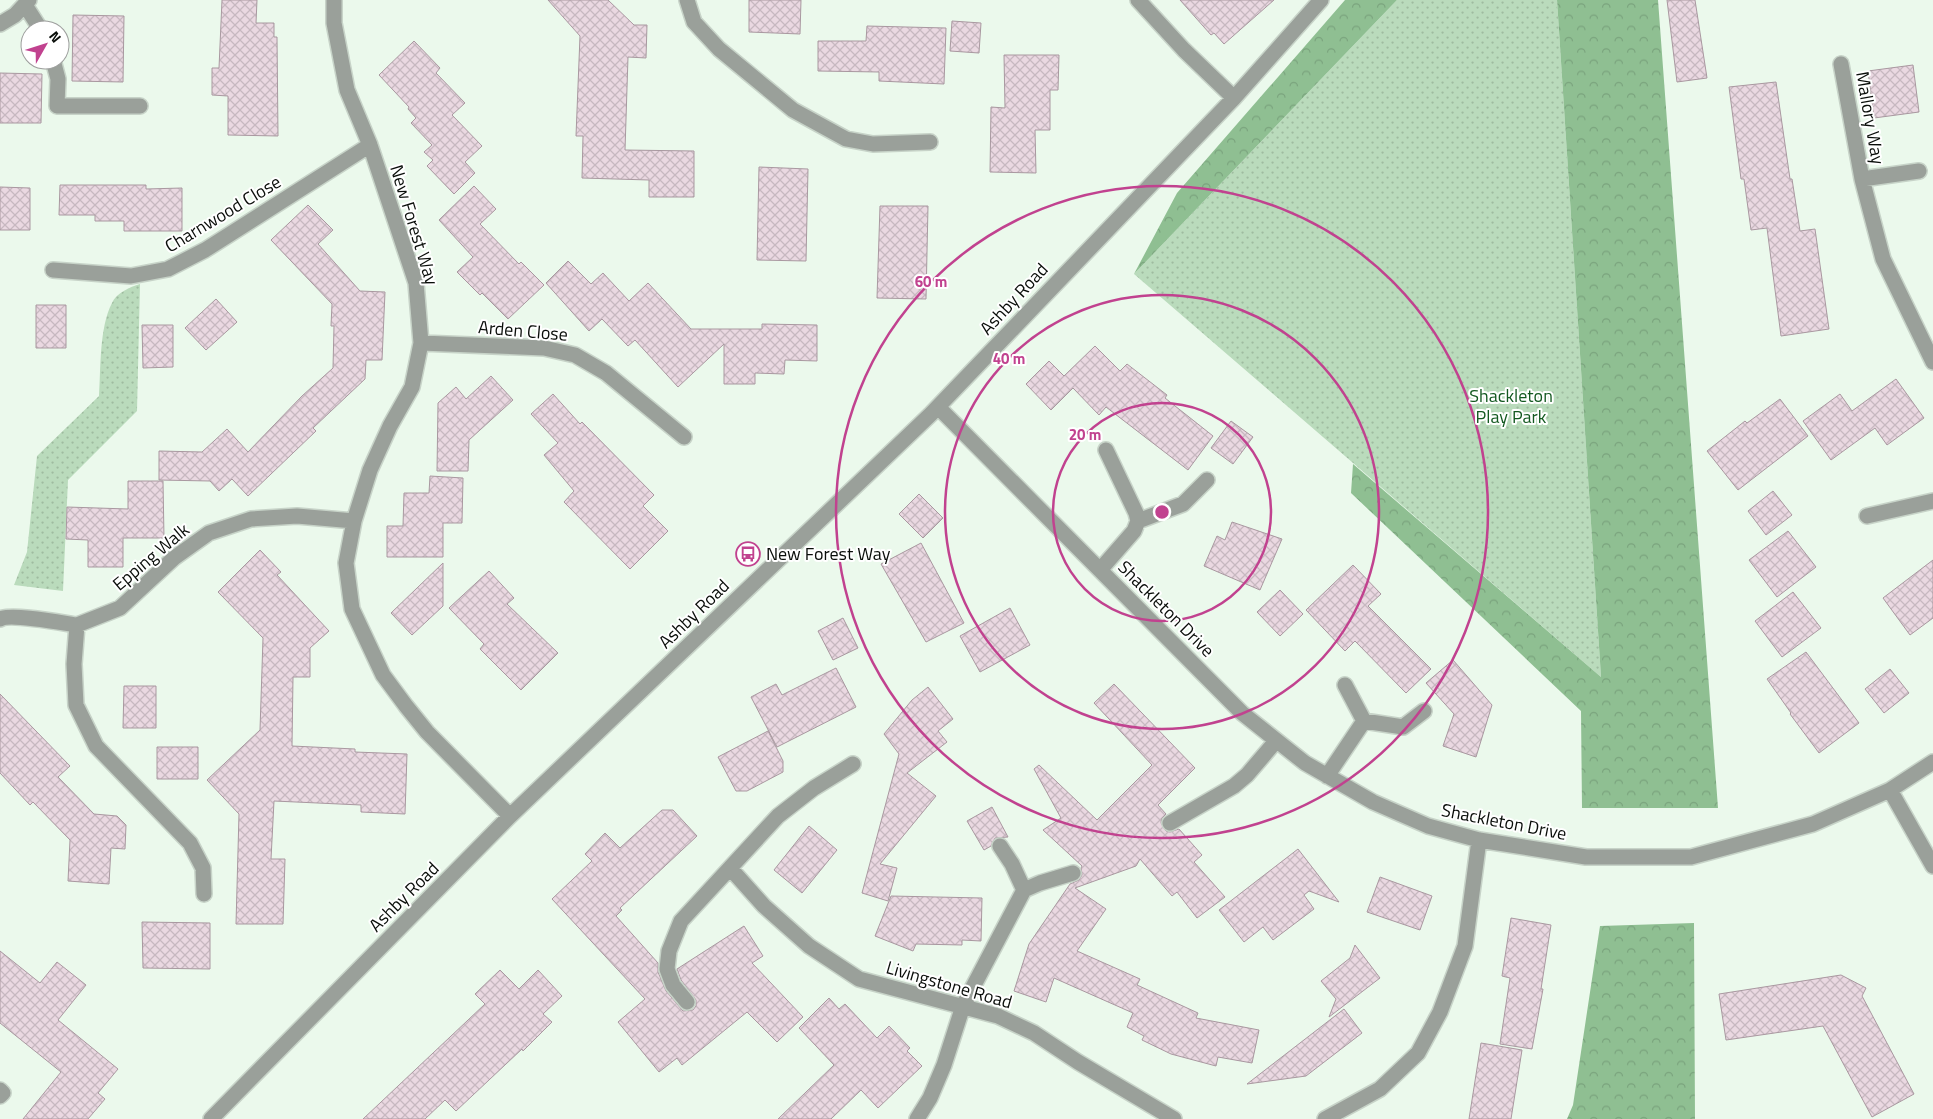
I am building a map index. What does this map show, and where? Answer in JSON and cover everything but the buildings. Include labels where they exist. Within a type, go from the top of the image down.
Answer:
[{"type":"street","name":"New Forest Way","points":[[334,0],[334,23],[347,90],[370,145],[416,283],[422,343],[412,387],[390,426],[370,470],[354,521],[346,563],[352,609],[383,675],[427,732],[510,816]]},
{"type":"street","points":[[687,0],[694,22],[719,49],[793,110],[846,139],[873,144],[930,142]]},
{"type":"street","points":[[1138,0],[1184,50],[1234,98]]},
{"type":"street","name":"Ashby Road","points":[[211,1119],[510,816],[938,407],[1234,98],[1320,0]]},
{"type":"street","points":[[0,24],[27,3],[35,20]]},
{"type":"street","name":"Mallory Way","points":[[1841,64],[1862,179],[1883,259],[1933,362]]},
{"type":"street","points":[[56,70],[58,79],[56,106],[140,106]]},
{"type":"street","name":"Charnwood Close","points":[[53,270],[132,276],[168,269],[205,250],[370,145]]},
{"type":"street","name":"Mallory Way","points":[[1862,179],[1918,171]]},
{"type":"street","name":"Arden Close","points":[[422,343],[544,348],[575,355],[606,373],[684,437]]},
{"type":"street","name":"Shackleton Drive","points":[[938,407],[1242,713],[1305,763],[1373,802],[1428,826],[1479,840],[1586,857],[1691,857],[1813,824],[1890,790],[1933,762]]},
{"type":"street","points":[[1100,570],[1134,531],[1138,521],[1106,450]]},
{"type":"street","points":[[1138,521],[1183,504],[1207,480]]},
{"type":"street","points":[[1867,516],[1933,501]]},
{"type":"street","name":"Epping Walk","points":[[77,625],[120,608],[174,558],[209,533],[251,519],[297,516],[354,521]]},
{"type":"street","points":[[0,619],[4,616],[19,617],[77,625],[74,664],[76,705],[96,746],[190,843],[203,868],[204,894]]},
{"type":"street","points":[[1345,685],[1364,721]]},
{"type":"street","points":[[1364,721],[1403,727],[1424,712]]},
{"type":"street","points":[[1327,776],[1364,721]]},
{"type":"street","points":[[1170,823],[1234,786],[1247,775],[1276,741]]},
{"type":"street","points":[[687,1002],[673,984],[667,968],[669,951],[681,921],[778,816],[814,788],[853,764]]},
{"type":"street","points":[[1890,790],[1933,866]]},
{"type":"street","points":[[1325,1119],[1380,1089],[1418,1053],[1440,1012],[1465,946],[1479,840]]},
{"type":"street","points":[[1000,846],[1012,864],[1024,890]]},
{"type":"street","name":"Livingstone Road","points":[[730,868],[764,906],[809,946],[859,979],[998,1016],[1034,1033],[1078,1062],[1174,1119]]},
{"type":"street","points":[[917,1119],[930,1098],[944,1065],[963,1006],[1024,890],[1040,882],[1073,873]]},
{"type":"street","points":[[0,1090],[3,1093],[0,1096]]},
{"type":"green space","points":[[1345,0],[1397,0],[1134,274],[1177,193]]},
{"type":"green space","name":"Shackleton Play Park","points":[[1397,0],[1557,0],[1601,677],[1134,274]]},
{"type":"green space","points":[[1557,0],[1658,0],[1718,808],[1582,808],[1581,711],[1351,493],[1353,464],[1601,677]]},
{"type":"green space","points":[[140,284],[137,411],[68,480],[63,591],[14,585],[27,552],[37,456],[99,396],[101,349],[108,313],[114,299],[120,293]]},
{"type":"green space","points":[[1694,923],[1695,1119],[1567,1119],[1573,1105],[1600,926]]},
{"type":"place","name":"New Forest Way","points":[[748,554]]}]
